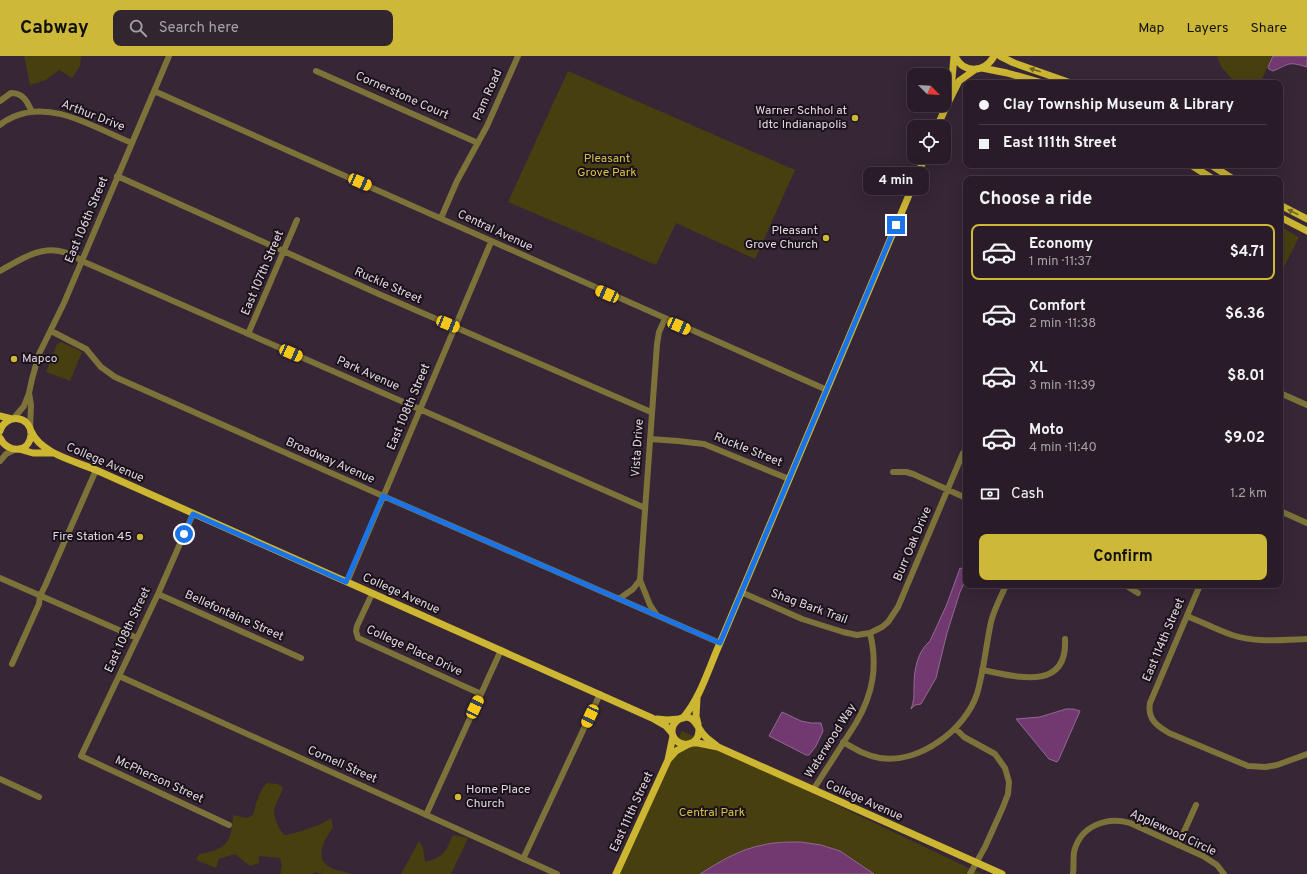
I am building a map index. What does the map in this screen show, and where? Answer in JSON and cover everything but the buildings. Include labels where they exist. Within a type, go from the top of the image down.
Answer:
[{"type":"main road","points":[[954,56],[962,66],[969,69],[1007,73],[1032,80]]},
{"type":"main road","points":[[951,84],[954,56]]},
{"type":"main road","points":[[951,97],[959,81],[987,65],[994,56]]},
{"type":"main road","points":[[1000,56],[1014,63],[1062,80]]},
{"type":"main road","points":[[697,696],[696,716],[698,737],[689,744],[678,742],[673,734],[674,725],[690,709],[697,696],[922,164]]},
{"type":"main road","points":[[1196,168],[1208,176]]},
{"type":"main road","points":[[1216,168],[1228,176]]},
{"type":"main road","points":[[1283,207],[1307,219]]},
{"type":"main road","points":[[1283,219],[1307,231]]},
{"type":"main road","points":[[0,416],[23,421],[30,430],[31,436],[24,447],[17,449],[6,447],[0,438]]},
{"type":"main road","points":[[0,430],[5,423],[13,419]]},
{"type":"main road","name":"College Avenue","points":[[30,430],[33,437],[41,445],[53,453],[96,470],[372,594],[600,694],[652,718],[666,726],[673,734]]},
{"type":"main road","name":"College Avenue","points":[[17,449],[33,453],[53,453]]},
{"type":"main road","name":"College Avenue","points":[[652,718],[667,720],[681,718]]},
{"type":"main road","points":[[681,718],[692,719],[698,726]]},
{"type":"main road","name":"College Avenue","points":[[698,726],[707,739],[714,743],[718,748]]},
{"type":"main road","name":"East 111th Street","points":[[616,874],[668,760],[673,734]]},
{"type":"main road","name":"College Avenue","points":[[689,744],[698,743],[718,748],[1002,874]]},
{"type":"main road","name":"East 111th Street","points":[[668,760],[678,750],[689,744]]},
{"type":"street","name":"East 106th Street","points":[[13,419],[22,410],[29,393],[37,362],[82,261],[169,56]]},
{"type":"street","name":"Pam Road","points":[[441,218],[457,181],[478,143],[518,56]]},
{"type":"street","name":"Cornerstone Court","points":[[316,70],[478,143]]},
{"type":"street","name":"Central Avenue","points":[[154,91],[827,390]]},
{"type":"street","points":[[0,101],[11,93],[17,93],[24,98],[32,112]]},
{"type":"street","name":"Arthur Drive","points":[[1,122],[20,114],[45,112],[67,116],[132,143]]},
{"type":"street","name":"Ruckle Street","points":[[117,176],[455,327],[651,412]]},
{"type":"street","name":"East 107th Street","points":[[248,334],[297,220]]},
{"type":"street","name":"East 108th Street","points":[[346,582],[491,242]]},
{"type":"street","name":"Park Avenue","points":[[0,271],[28,255],[47,250],[66,253],[645,508]]},
{"type":"street","name":"Vista Drive","points":[[656,615],[648,601],[640,580],[651,412],[658,339],[665,319]]},
{"type":"street","name":"Broadway Avenue","points":[[50,331],[86,349],[101,367],[115,377],[720,643]]},
{"type":"street","name":"East 106th Street","points":[[29,393],[31,405],[30,430]]},
{"type":"street","points":[[1283,394],[1307,406]]},
{"type":"street","name":"Ruckle Street","points":[[650,439],[678,441],[710,446],[789,479]]},
{"type":"street","points":[[0,461],[6,454],[17,449]]},
{"type":"street","name":"Burr Oak Drive","points":[[870,633],[882,628],[894,615],[963,453]]},
{"type":"street","points":[[12,664],[39,604],[40,596],[96,470]]},
{"type":"street","points":[[893,472],[906,472],[913,474],[963,497]]},
{"type":"street","points":[[1283,512],[1307,523]]},
{"type":"street","name":"East 108th Street","points":[[81,756],[158,594],[193,514]]},
{"type":"street","points":[[0,578],[136,638]]},
{"type":"street","points":[[619,599],[633,589],[640,580]]},
{"type":"street","points":[[843,742],[854,749],[874,757],[905,757],[920,752],[955,728],[969,711],[974,701],[982,670],[991,620],[1005,588]]},
{"type":"street","points":[[1130,588],[1138,593]]},
{"type":"street","name":"East 114th Street","points":[[1199,588],[1150,703],[1149,714],[1152,720],[1158,727],[1248,766],[1266,767],[1277,765],[1307,754]]},
{"type":"street","name":"Shag Bark Trail","points":[[742,592],[782,611],[843,632],[857,635],[870,633]]},
{"type":"street","name":"Bellefontaine Street","points":[[158,594],[301,658]]},
{"type":"street","name":"College Place Drive","points":[[372,594],[357,626],[356,631],[358,638],[482,694]]},
{"type":"street","points":[[1187,616],[1223,632],[1240,637],[1253,639],[1307,639]]},
{"type":"street","name":"Waterwood Way","points":[[813,790],[862,712],[870,692],[874,672],[874,650],[870,633]]},
{"type":"street","points":[[982,670],[1027,678],[1047,675],[1054,671],[1062,662],[1065,640]]},
{"type":"street","points":[[426,815],[501,650]]},
{"type":"street","name":"Cornell Street","points":[[119,676],[557,874]]},
{"type":"street","points":[[523,859],[600,694]]},
{"type":"street","points":[[955,728],[964,737],[995,754],[1002,763],[1008,777],[1009,788],[1006,800],[985,847],[970,874]]},
{"type":"street","name":"McPherson Street","points":[[81,756],[229,825]]},
{"type":"street","points":[[0,779],[39,796]]},
{"type":"street","points":[[1178,845],[1196,805]]},
{"type":"street","name":"Applewood Circle","points":[[1072,874],[1074,851],[1085,833],[1091,828],[1104,822],[1118,820],[1130,823],[1211,860],[1224,874]]},
{"type":"green space","points":[[24,56],[81,56],[80,66],[72,78],[59,70],[46,80],[30,85]]},
{"type":"green space","points":[[1217,56],[1273,56],[1261,80],[1232,80],[1222,68]]},
{"type":"green space","name":"Pleasant Grove Park","points":[[568,71],[795,170],[755,259],[676,223],[656,265],[508,202]]},
{"type":"green space","points":[[1283,228],[1299,237],[1283,269]]},
{"type":"green space","points":[[61,342],[82,352],[70,381],[46,372],[57,344]]},
{"type":"green space","name":"Central Park","points":[[682,731],[975,871],[983,874],[617,874]]},
{"type":"green space","points":[[267,783],[278,784],[283,788],[276,804],[274,814],[284,835],[308,829],[331,818],[333,827],[326,838],[321,855],[327,865],[333,869],[352,874],[322,874],[314,872],[314,874],[282,874],[280,873],[282,866],[280,858],[259,856],[259,863],[250,866],[235,854],[219,859],[216,868],[196,860],[199,854],[216,850],[226,843],[231,832],[233,815],[247,818],[253,815],[260,794]]},
{"type":"green space","points":[[453,835],[468,838],[451,874],[401,874],[419,841],[423,848],[425,862],[441,856]]},
{"type":"shaded area","points":[[1273,56],[1306,56],[1307,67],[1289,64],[1273,71],[1268,67]]},
{"type":"shaded area","points":[[960,568],[963,569],[963,586],[947,633],[936,678],[921,704],[915,705],[911,709],[914,698],[915,674],[919,656],[930,641],[947,604]]},
{"type":"shaded area","points":[[1066,709],[1080,711],[1057,762],[1049,759],[1016,719],[1040,717]]},
{"type":"shaded area","points":[[782,712],[801,721],[821,723],[823,731],[816,746],[809,755],[806,755],[769,736]]},
{"type":"shaded area","points":[[801,842],[821,845],[840,851],[874,874],[700,874],[738,853],[754,847],[772,843]]},
{"type":"place","name":"Warner Schhol at Idtc Indianapolis","points":[[855,118]]},
{"type":"place","name":"Pleasant Grove Church","points":[[826,238]]},
{"type":"place","name":"Mapco","points":[[14,359]]},
{"type":"place","name":"Fire Station 45","points":[[140,537]]},
{"type":"place","name":"Home Place Church","points":[[458,797]]},
{"type":"route","points":[[184,534],[193,514],[346,582],[383,496],[720,643],[896,225]]}]
